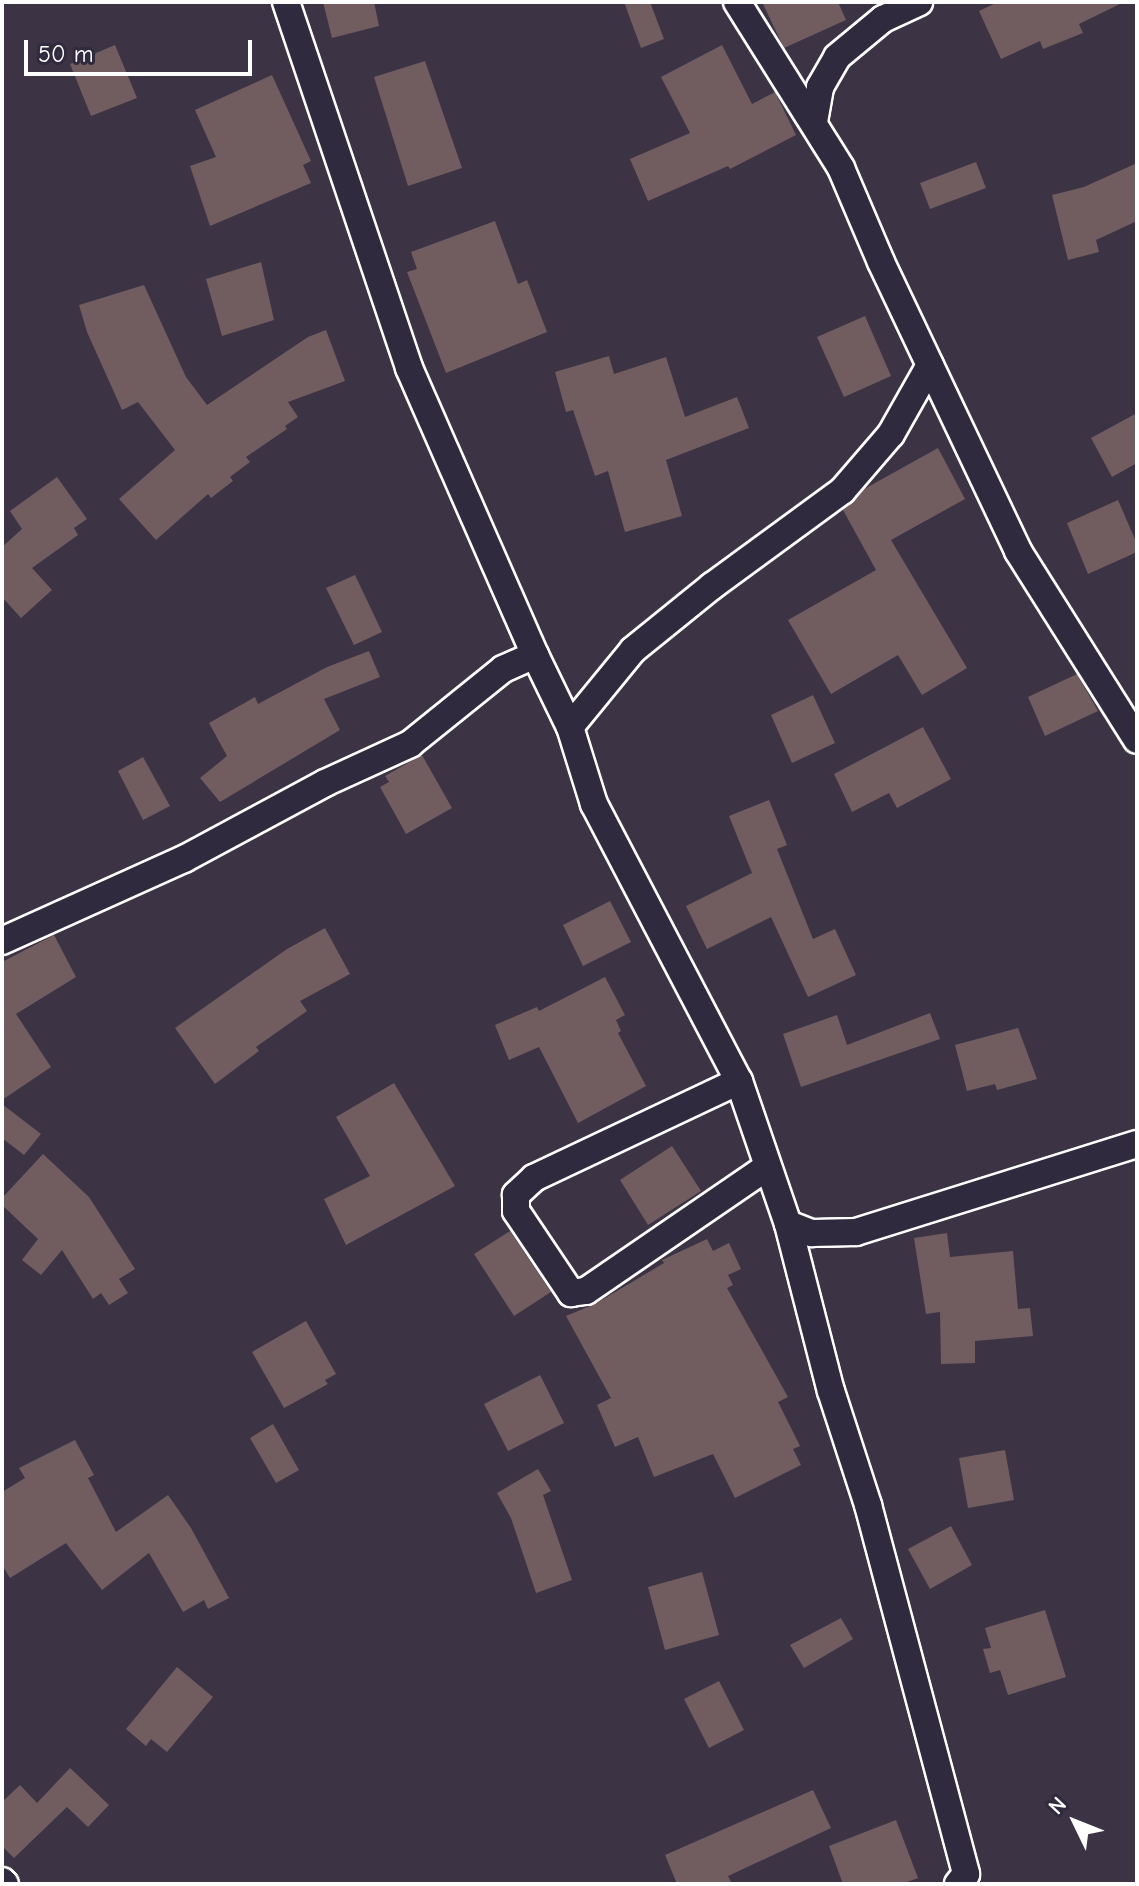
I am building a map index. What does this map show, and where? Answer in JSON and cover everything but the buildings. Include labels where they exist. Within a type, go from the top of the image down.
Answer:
[{"type":"street","points":[[286,2],[409,368],[535,655],[570,727],[594,804],[739,1081],[788,1224],[831,1391],[868,1505],[966,1874],[958,1884]]},
{"type":"street","points":[[737,2],[841,168],[1018,551],[1137,740]]},
{"type":"street","points":[[814,122],[820,87],[837,57],[883,19],[919,2]]},
{"type":"street","points":[[570,727],[633,650],[712,586],[842,491],[891,434],[930,365]]},
{"type":"street","points":[[2,941],[184,859],[325,783],[410,744],[503,669],[535,655]]},
{"type":"street","points":[[739,1081],[534,1178],[516,1195],[516,1211],[571,1293],[586,1291],[767,1167]]},
{"type":"street","points":[[788,1224],[812,1233],[856,1232],[1137,1144]]}]
